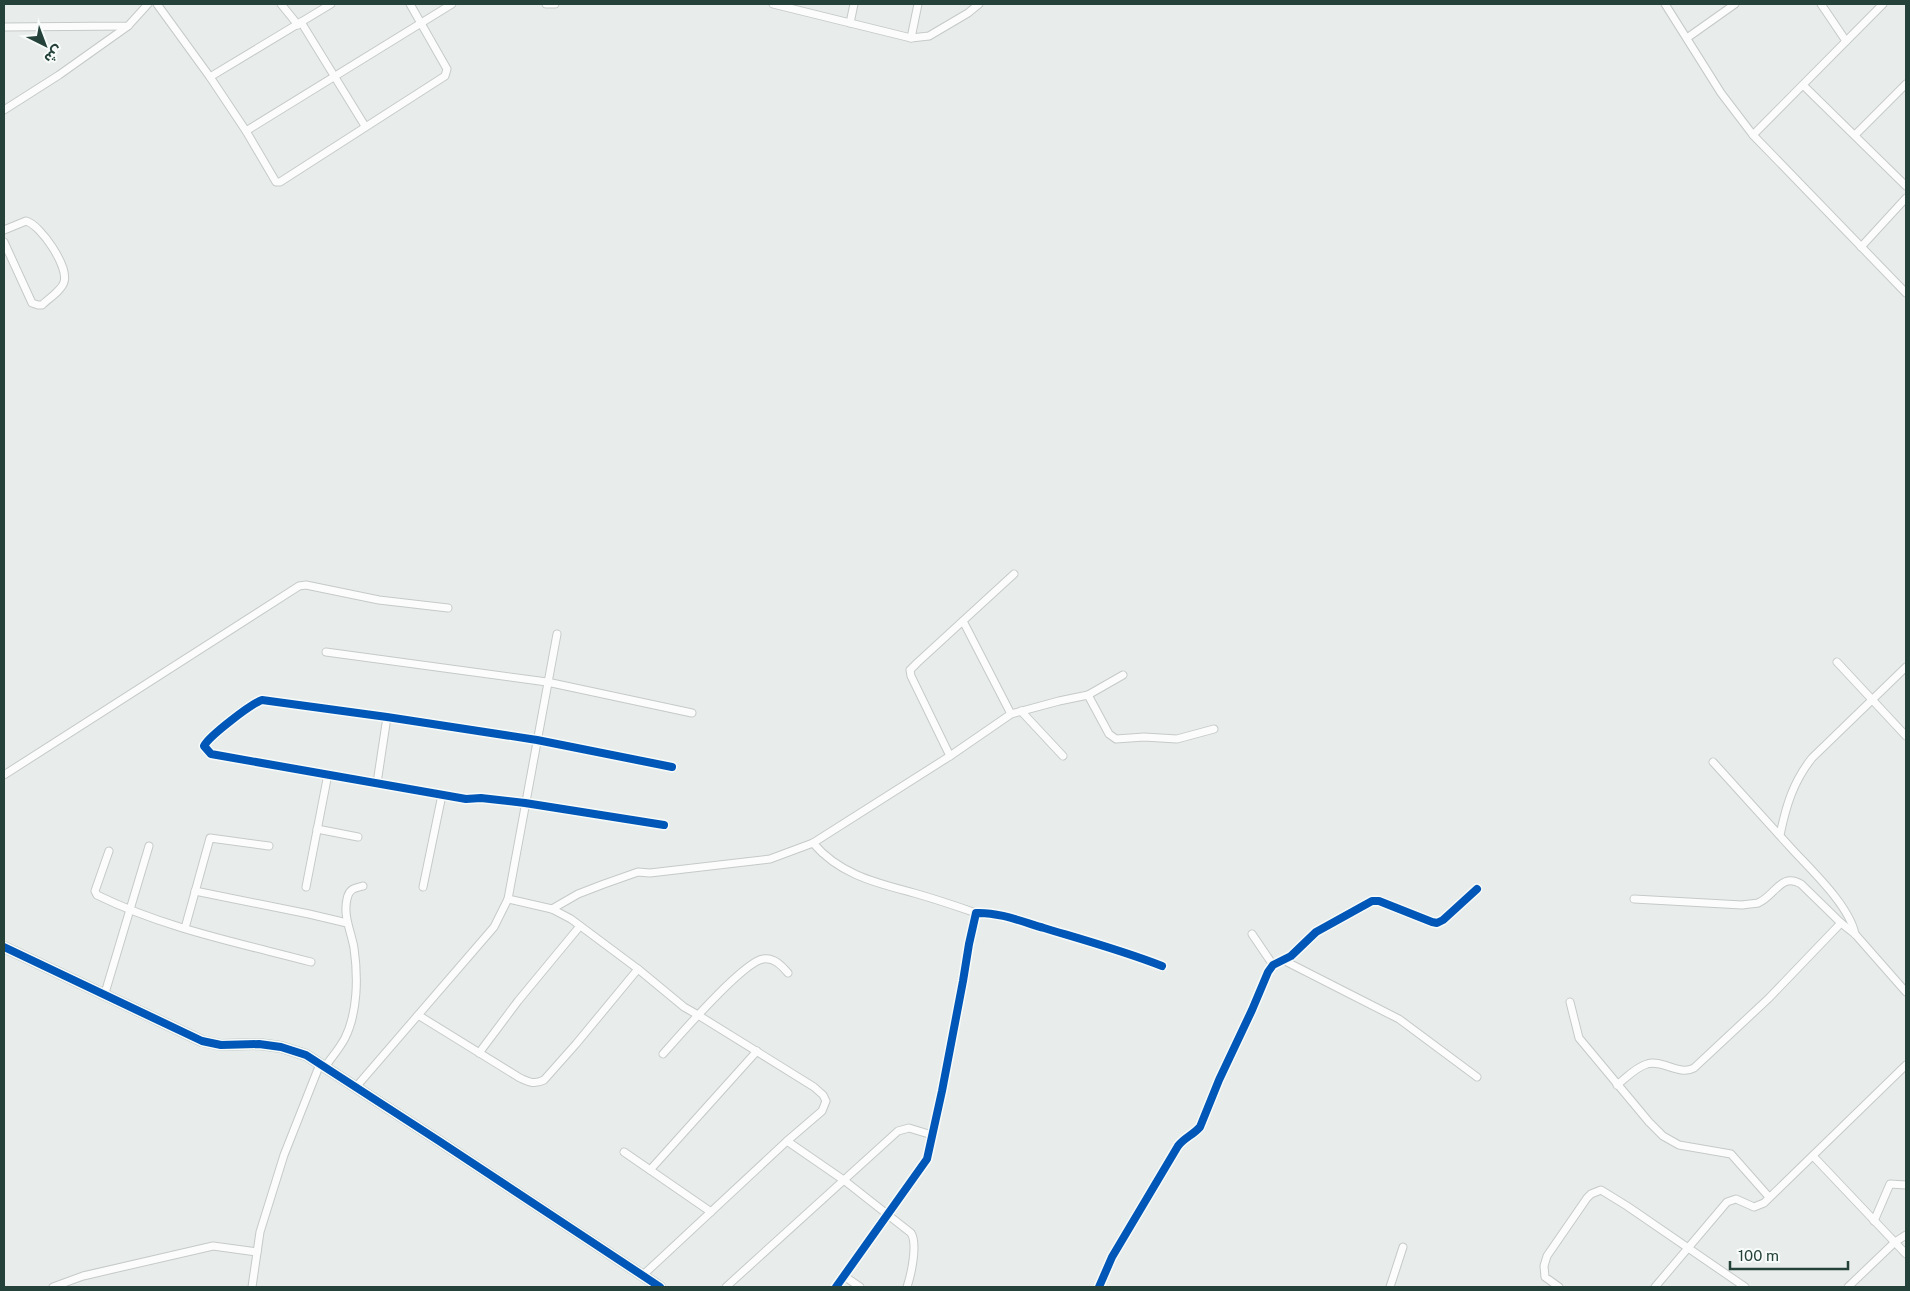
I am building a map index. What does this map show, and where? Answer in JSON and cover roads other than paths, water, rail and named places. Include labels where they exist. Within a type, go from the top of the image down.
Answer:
[{"type":"street","points":[[4,110],[59,75],[128,26],[148,4]]},
{"type":"street","points":[[157,4],[210,77],[246,131],[274,180],[280,182],[447,73],[447,69],[410,4]]},
{"type":"street","points":[[281,4],[299,23],[365,126]]},
{"type":"street","points":[[210,77],[332,4]]},
{"type":"street","points":[[246,131],[452,4]]},
{"type":"street","points":[[546,4],[555,4]]},
{"type":"street","points":[[773,4],[801,7],[850,23],[911,38],[929,36],[968,13],[979,4]]},
{"type":"street","points":[[850,23],[854,4]]},
{"type":"street","points":[[911,38],[918,4]]},
{"type":"street","points":[[1665,4],[1721,93],[1753,135],[1906,293]]},
{"type":"street","points":[[1687,38],[1735,4]]},
{"type":"street","points":[[1821,4],[1846,41]]},
{"type":"street","points":[[1753,135],[1883,4]]},
{"type":"street","points":[[4,27],[128,26]]},
{"type":"street","points":[[1854,135],[1906,84]]},
{"type":"street","points":[[1803,85],[1906,186]]},
{"type":"street","points":[[1861,247],[1906,198]]},
{"type":"street","points":[[4,230],[26,221],[34,225],[54,249],[65,277],[63,285],[42,304],[38,305],[32,302],[4,242]]},
{"type":"street","points":[[950,756],[911,676],[910,670],[1014,574]]},
{"type":"street","points":[[4,775],[299,586],[306,585],[379,600],[448,608]]},
{"type":"street","points":[[963,621],[1011,714]]},
{"type":"street","points":[[356,1087],[494,927],[508,899],[557,634]]},
{"type":"street","points":[[326,652],[547,682],[692,713]]},
{"type":"street","points":[[1837,662],[1906,736]]},
{"type":"street","points":[[1780,835],[1788,801],[1803,770],[1906,667]]},
{"type":"street","points":[[552,909],[578,894],[638,872],[650,873],[770,859],[813,843],[950,756],[1011,714],[1088,695],[1123,675]]},
{"type":"street","points":[[1088,695],[1109,734],[1116,739],[1144,737],[1177,739],[1214,729]]},
{"type":"street","points":[[664,825],[526,803],[481,798],[466,799],[442,795],[211,754],[204,746],[225,726],[262,700],[537,740],[672,766]]},
{"type":"street","points":[[1021,711],[1062,756]]},
{"type":"street","points":[[377,783],[387,717]]},
{"type":"street","points":[[1714,762],[1845,910],[1853,924],[1855,934]]},
{"type":"street","points":[[306,887],[328,774]]},
{"type":"street","points":[[423,887],[442,795]]},
{"type":"street","points":[[316,829],[358,837]]},
{"type":"street","points":[[185,928],[210,838],[269,846]]},
{"type":"street","points":[[813,843],[822,854],[855,875],[880,885],[914,893],[976,914],[987,913],[1029,924],[1130,954],[1162,966]]},
{"type":"street","points":[[105,994],[149,846]]},
{"type":"street","points":[[109,851],[95,894],[129,911],[247,946],[311,962]]},
{"type":"street","points":[[1634,899],[1742,905],[1757,903],[1790,879],[1801,884],[1855,934],[1906,992]]},
{"type":"street","points":[[252,1287],[260,1232],[284,1155],[323,1065],[344,1040],[351,1025],[356,991],[354,948],[347,923],[346,900],[353,888],[363,886]]},
{"type":"street","points":[[1099,1287],[1112,1257],[1178,1146],[1200,1127],[1219,1080],[1273,964],[1301,949],[1316,932],[1336,923],[1367,903],[1378,901],[1437,923],[1443,920],[1477,889]]},
{"type":"street","points":[[195,891],[347,923]]},
{"type":"street","points":[[508,899],[552,909],[580,926],[684,1007],[814,1087],[823,1095],[826,1101],[822,1111],[787,1141],[642,1276]]},
{"type":"street","points":[[836,1287],[927,1159],[976,914]]},
{"type":"street","points":[[1617,1085],[1639,1068],[1650,1063],[1684,1070],[1694,1068],[1769,998],[1841,923]]},
{"type":"street","points":[[479,1053],[518,1001],[580,926]]},
{"type":"street","points":[[1252,934],[1273,964]]},
{"type":"street","points":[[4,947],[202,1041],[221,1045],[259,1044],[281,1047],[306,1055],[660,1287]]},
{"type":"street","points":[[663,1054],[698,1015],[742,972],[760,959],[765,958],[778,962],[788,973]]},
{"type":"street","points":[[1283,960],[1399,1019],[1477,1077]]},
{"type":"street","points":[[418,1015],[520,1078],[537,1084],[544,1080],[576,1044],[638,970]]},
{"type":"street","points":[[1570,1002],[1579,1038],[1617,1085],[1663,1136],[1679,1145],[1731,1154],[1770,1197]]},
{"type":"street","points":[[650,1170],[757,1051]]},
{"type":"street","points":[[1655,1287],[1727,1202],[1736,1199],[1754,1207],[1759,1206],[1906,1065]]},
{"type":"street","points":[[726,1287],[898,1131],[903,1128],[910,1128],[932,1135]]},
{"type":"street","points":[[787,1141],[845,1181],[912,1233],[914,1238],[907,1287]]},
{"type":"street","points":[[624,1152],[711,1212]]},
{"type":"street","points":[[1812,1156],[1906,1254]]},
{"type":"street","points":[[1874,1221],[1890,1184],[1906,1185]]},
{"type":"street","points":[[1559,1287],[1545,1277],[1544,1266],[1547,1256],[1587,1198],[1597,1191],[1606,1192],[1745,1287]]},
{"type":"street","points":[[1848,1287],[1895,1242],[1906,1235]]},
{"type":"street","points":[[53,1287],[83,1276],[213,1246],[257,1252]]},
{"type":"street","points":[[1390,1287],[1403,1247]]},
{"type":"street","points":[[844,1276],[860,1287]]}]
